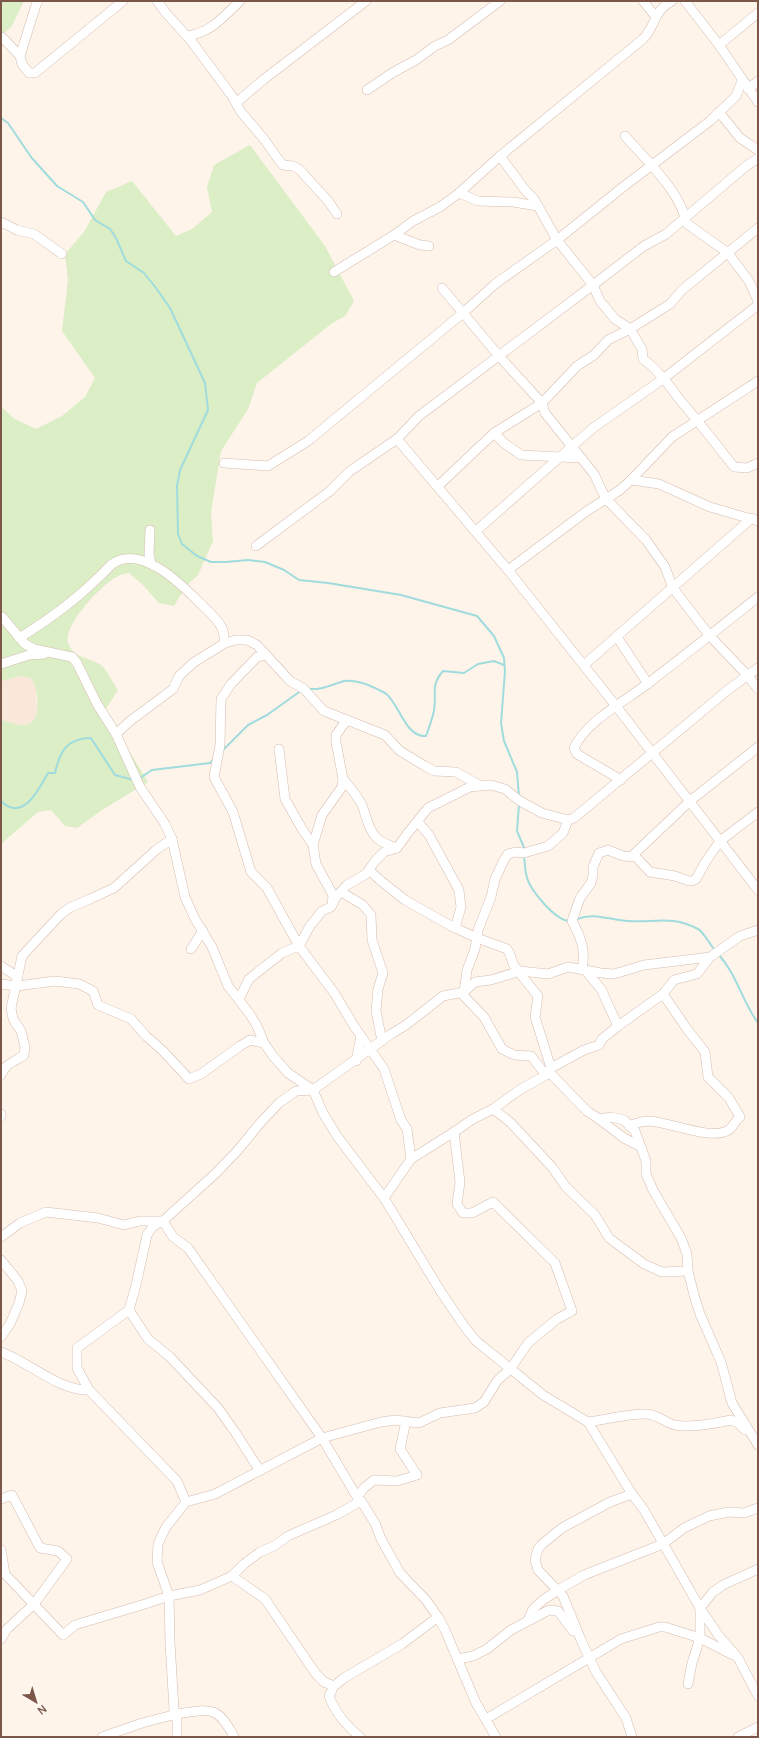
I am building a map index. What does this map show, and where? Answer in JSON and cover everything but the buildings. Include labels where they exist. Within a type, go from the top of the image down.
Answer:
[{"type":"street","points":[[20,56],[38,1]]},
{"type":"street","points":[[2,37],[20,56],[22,64],[28,73],[35,73],[123,1]]},
{"type":"street","points":[[157,1],[187,36],[241,112],[264,139],[283,165],[293,166],[300,170],[329,202],[337,214]]},
{"type":"street","points":[[187,36],[201,34],[212,27],[240,1]]},
{"type":"street","points":[[236,103],[263,80],[366,1]]},
{"type":"street","points":[[367,90],[392,73],[448,40],[500,1]]},
{"type":"street","points":[[643,1],[656,17]]},
{"type":"street","points":[[334,272],[394,235],[413,221],[440,207],[459,193],[500,156],[643,39],[662,7],[672,1]]},
{"type":"street","points":[[685,1],[719,45],[742,81],[758,102]]},
{"type":"street","points":[[719,45],[758,13]]},
{"type":"street","points":[[224,463],[268,466],[308,441],[463,313],[495,284],[557,240],[650,166],[710,121],[736,96],[742,81]]},
{"type":"street","points":[[748,89],[758,81]]},
{"type":"street","points":[[719,112],[740,138],[758,150]]},
{"type":"street","points":[[625,136],[650,166],[673,190],[686,216],[686,223],[728,253],[749,281],[758,301]]},
{"type":"street","points":[[500,156],[525,190],[530,194],[557,240],[593,285],[600,301],[615,318],[630,329],[642,349],[643,359],[653,366],[734,467],[746,468],[758,463]]},
{"type":"street","points":[[256,546],[330,491],[350,471],[397,439],[419,416],[644,246],[666,234],[758,158]]},
{"type":"street","points":[[459,193],[478,201],[513,202],[538,206]]},
{"type":"street","points":[[1,222],[16,230],[34,234],[62,254]]},
{"type":"street","points":[[438,486],[494,433],[542,403],[577,366],[594,355],[608,340],[630,329],[670,304],[682,290],[758,228]]},
{"type":"street","points":[[394,235],[420,245],[429,246]]},
{"type":"street","points":[[442,288],[499,356],[542,403],[545,413],[594,474],[606,499],[646,540],[665,567],[673,588],[709,635],[748,676],[758,689]]},
{"type":"street","points":[[476,531],[571,445],[663,379],[758,305]]},
{"type":"street","points":[[508,570],[631,480],[672,437],[758,381]]},
{"type":"street","points":[[494,433],[504,443],[521,455],[581,458]]},
{"type":"street","points":[[397,439],[508,570],[653,753],[758,890]]},
{"type":"street","points":[[631,480],[659,484],[710,508],[755,519]]},
{"type":"street","points":[[584,665],[673,588],[724,541],[755,519]]},
{"type":"street","points":[[150,530],[149,554],[151,564]]},
{"type":"street","points":[[19,638],[49,620],[72,602],[118,560],[127,558],[151,564],[183,587],[222,628],[225,643]]},
{"type":"street","points":[[621,780],[576,754],[574,748],[578,740],[596,722],[616,706],[648,684],[758,598]]},
{"type":"street","points":[[2,617],[25,644],[34,649],[67,656],[72,658],[77,663],[97,704],[116,734],[140,787],[165,824],[172,839],[185,897],[195,919],[212,947],[228,986],[257,1026],[264,1043],[288,1073],[314,1090],[323,1113],[337,1136],[384,1198],[435,1282],[464,1326],[482,1347],[511,1368],[553,1403],[588,1422],[632,1494],[644,1510],[700,1608],[719,1636],[738,1658],[758,1696]]},
{"type":"street","points":[[617,637],[648,684]]},
{"type":"street","points":[[116,734],[142,712],[169,693],[176,685],[179,676],[193,663],[225,643],[236,640],[247,640],[257,645],[290,681],[304,689],[324,711],[346,721],[373,729],[385,735],[400,752],[434,771],[456,772],[482,787]]},
{"type":"street","points":[[1,664],[29,655],[51,653]]},
{"type":"street","points":[[266,655],[257,657],[231,684],[221,699],[220,745],[214,777],[233,812],[251,872],[267,888],[299,946],[336,994],[361,1036],[384,1069],[389,1079],[400,1115],[407,1128],[412,1159]]},
{"type":"street","points":[[238,999],[250,980],[282,953],[299,946],[310,926],[322,911],[331,907],[336,897],[347,885],[361,878],[384,852],[397,848],[406,834],[432,805],[470,787],[491,785],[505,789],[520,801],[542,813],[568,820],[574,818],[729,689],[758,668]]},
{"type":"street","points":[[313,845],[322,815],[340,790],[343,779],[336,735],[346,721]]},
{"type":"street","points":[[632,856],[690,801],[758,747]]},
{"type":"street","points":[[279,749],[285,799],[313,845],[316,864],[333,896],[331,907]]},
{"type":"street","points":[[343,779],[363,806],[370,830],[375,837],[383,843],[397,848]]},
{"type":"street","points":[[618,1026],[600,989],[584,970],[585,955],[580,935],[572,921],[580,898],[591,883],[596,857],[603,850],[608,850],[623,856],[632,856],[639,860],[650,872],[675,876],[692,881],[696,879],[720,841],[758,812]]},
{"type":"street","points":[[462,992],[467,970],[475,949],[495,879],[508,854],[516,852],[524,853],[548,846],[563,833],[568,820]]},
{"type":"street","points":[[418,822],[429,835],[459,890],[461,907],[455,928]]},
{"type":"street","points":[[1,1075],[4,1068],[10,1062],[24,1055],[25,1047],[20,1031],[13,1019],[11,1008],[22,956],[61,914],[71,907],[90,900],[114,888],[146,859],[172,839]]},
{"type":"street","points":[[369,870],[381,882],[405,900],[455,928],[507,949],[510,953],[513,966],[519,971],[538,996],[535,1017],[549,1071]]},
{"type":"street","points":[[341,892],[363,905],[371,915],[372,940],[383,973],[378,989],[376,1011],[382,1041]]},
{"type":"street","points":[[384,1198],[412,1159],[549,1071],[584,1050],[599,1045],[602,1039],[618,1026],[663,994],[674,980],[696,974],[710,958],[740,936],[758,930]]},
{"type":"street","points":[[191,949],[203,931]]},
{"type":"street","points":[[186,1502],[177,1481],[89,1390],[77,1368],[77,1348],[129,1310],[147,1235],[153,1226],[163,1221],[216,1173],[238,1150],[261,1122],[280,1103],[296,1091],[314,1090],[406,1025],[443,996],[462,992],[475,982],[491,980],[519,971],[548,974],[568,967],[614,974],[644,965],[710,958]]},
{"type":"street","points":[[1,966],[18,977]]},
{"type":"street","points":[[1,984],[16,986],[55,980],[79,984],[93,992],[98,1005],[131,1019],[189,1079],[201,1074],[250,1040],[264,1043]]},
{"type":"street","points":[[462,992],[484,1018],[502,1049],[514,1055],[531,1056],[549,1071],[587,1111],[624,1138],[641,1148]]},
{"type":"street","points":[[628,1126],[640,1122],[652,1121],[687,1129],[716,1133],[729,1130],[740,1117],[729,1098],[708,1077],[705,1052],[686,1029],[663,994]]},
{"type":"street","points":[[356,1061],[361,1036]]},
{"type":"street","points":[[493,1108],[510,1122],[552,1167],[566,1187],[595,1215],[609,1238],[644,1264],[662,1272],[688,1271]]},
{"type":"street","points":[[599,1119],[611,1117],[624,1120],[628,1126],[635,1131],[646,1161],[646,1174],[653,1190],[681,1238],[687,1254],[688,1271],[700,1314],[721,1362],[732,1403],[758,1445]]},
{"type":"street","points":[[177,1737],[177,1714],[174,1710],[169,1596],[157,1562],[158,1544],[166,1527],[186,1502],[215,1494],[322,1438],[381,1422],[395,1420],[419,1422],[440,1413],[475,1408],[484,1402],[497,1381],[511,1368],[528,1343],[557,1319],[572,1311],[555,1263],[493,1202],[472,1213],[463,1213],[458,1204],[460,1182],[454,1132]]},
{"type":"street","points":[[1,1237],[20,1223],[46,1212],[98,1218],[124,1226],[140,1222],[163,1221]]},
{"type":"street","points":[[163,1221],[174,1237],[188,1248],[322,1438],[359,1499],[400,1573],[426,1600],[438,1617],[458,1659],[476,1703],[496,1737]]},
{"type":"street","points":[[1,1260],[18,1281],[22,1291],[19,1303],[10,1324],[1,1337]]},
{"type":"street","points":[[129,1310],[148,1339],[170,1357],[218,1408],[260,1471]]},
{"type":"street","points":[[1,1352],[21,1361],[41,1374],[78,1390],[89,1390]]},
{"type":"street","points":[[588,1422],[636,1414],[648,1414],[675,1425],[709,1424],[731,1420],[738,1423],[752,1437]]},
{"type":"street","points":[[1,1550],[5,1574],[63,1635],[75,1625],[169,1596],[200,1590],[232,1576],[260,1552],[274,1546],[288,1536],[336,1515],[359,1499],[364,1488],[374,1480],[397,1481],[417,1474],[400,1449],[406,1421]]},
{"type":"street","points":[[632,1494],[610,1502],[562,1528],[538,1549],[535,1560],[538,1570],[562,1596],[580,1640],[596,1672],[626,1718],[632,1737]]},
{"type":"street","points":[[1,1499],[12,1495],[40,1548],[58,1551],[67,1559],[34,1604],[7,1629],[1,1639]]},
{"type":"street","points":[[528,1620],[533,1609],[558,1590],[584,1575],[663,1544],[684,1528],[710,1516],[728,1512],[744,1513],[758,1508]]},
{"type":"street","points":[[688,1684],[692,1663],[700,1638],[700,1608],[713,1592],[723,1585],[758,1569]]},
{"type":"street","points":[[232,1576],[265,1599],[316,1674],[324,1682],[334,1686]]},
{"type":"street","points":[[458,1659],[473,1656],[487,1649],[511,1630],[549,1610],[558,1612],[580,1640]]},
{"type":"street","points":[[360,1737],[344,1724],[333,1707],[329,1696],[334,1686],[344,1678],[402,1644],[438,1617]]},
{"type":"street","points":[[486,1719],[590,1659],[621,1639],[659,1627],[665,1627],[700,1638],[738,1658]]},
{"type":"street","points":[[102,1737],[142,1723],[177,1714],[212,1711],[220,1715],[234,1737]]},
{"type":"street","points":[[738,1737],[758,1727]]},
{"type":"shaded area","points":[[20,676],[31,678],[36,688],[37,713],[34,721],[27,725],[17,725],[1,720],[1,681]]},
{"type":"green space","points":[[1,1],[24,1],[12,26],[1,36]]},
{"type":"green space","points":[[250,145],[325,246],[354,301],[345,316],[331,324],[257,383],[248,409],[221,451],[211,512],[213,541],[198,575],[186,586],[174,606],[159,603],[143,585],[129,573],[120,575],[113,579],[95,594],[71,626],[68,635],[68,643],[71,649],[80,656],[103,667],[118,690],[106,709],[148,782],[102,810],[77,828],[65,826],[51,810],[38,812],[1,844],[1,720],[19,725],[31,723],[36,716],[37,699],[36,688],[31,678],[20,676],[1,681],[1,406],[13,418],[36,429],[62,416],[85,397],[95,378],[62,331],[68,280],[65,254],[84,232],[106,192],[132,181],[176,236],[192,229],[212,212],[207,187],[214,165]]},
{"type":"waterway","points":[[1,118],[8,123],[31,157],[57,186],[83,202],[95,220],[110,229],[116,238],[126,261],[144,273],[156,288],[170,308],[205,383],[208,410],[180,470],[177,486],[178,534],[182,544],[197,556],[211,562],[248,560],[265,562],[284,570],[299,580],[328,583],[401,595],[477,616],[494,636],[504,658],[505,671],[501,723],[504,741],[517,772],[519,796]]},
{"type":"waterway","points":[[308,689],[322,688],[344,681],[360,682],[371,686],[385,693],[390,698],[407,726],[419,735],[426,736],[434,711],[435,686],[443,671],[464,673],[478,664],[494,661],[504,665]]},
{"type":"waterway","points":[[223,750],[248,725],[267,715],[302,690]]},
{"type":"waterway","points":[[1,801],[9,807],[16,808],[23,806],[35,795],[48,773],[55,773],[62,752],[70,743],[76,740],[91,738],[115,775],[134,780]]},
{"type":"waterway","points":[[140,778],[152,770],[210,763],[213,760]]},
{"type":"waterway","points":[[519,805],[517,831],[525,850]]},
{"type":"waterway","points":[[524,856],[527,878],[533,890],[544,904],[557,916],[569,921]]},
{"type":"waterway","points":[[577,919],[596,916],[628,921],[663,920],[679,922],[700,930],[715,950]]},
{"type":"waterway","points":[[719,955],[730,971],[752,1015],[758,1023]]}]
